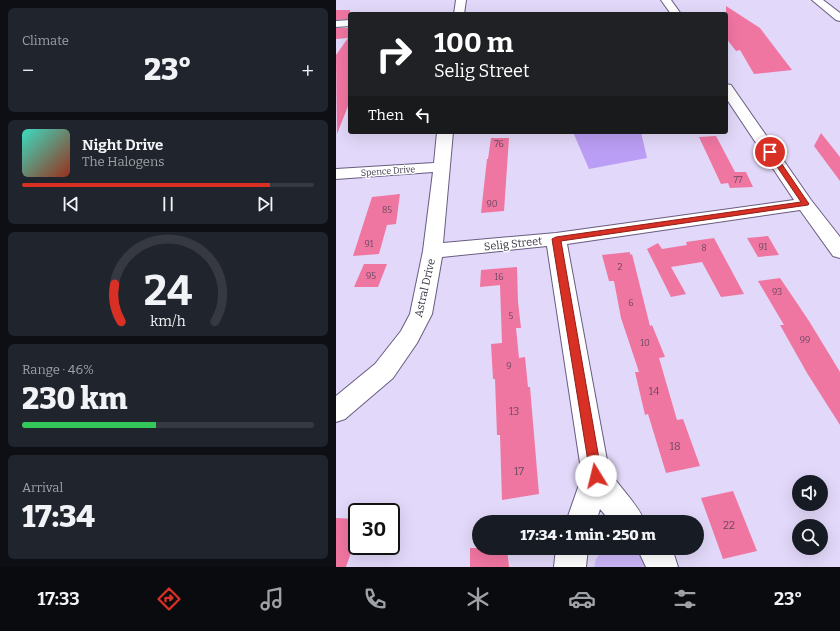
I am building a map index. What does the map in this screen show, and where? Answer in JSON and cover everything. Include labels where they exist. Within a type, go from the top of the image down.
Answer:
[{"type":"street","points":[[459,12],[460,0]]},
{"type":"street","points":[[666,0],[675,12]]},
{"type":"street","points":[[817,0],[840,18]]},
{"type":"street","points":[[336,24],[348,23]]},
{"type":"street","points":[[728,91],[840,251]]},
{"type":"street","name":"Astral Drive","points":[[336,411],[384,371],[409,337],[421,314],[433,251],[445,134]]},
{"type":"street","name":"Spence Drive","points":[[336,174],[441,168]]},
{"type":"street","name":"Selig Street","points":[[433,251],[556,239],[806,204]]},
{"type":"street","points":[[556,239],[596,476],[607,494],[624,515]]},
{"type":"street","points":[[583,515],[596,476]]},
{"type":"street","points":[[570,567],[571,555]]},
{"type":"street","points":[[659,555],[662,567]]},
{"type":"shaded area","points":[[574,134],[641,134],[647,158],[589,169]]},
{"type":"shaded area","points":[[599,555],[640,555],[645,567],[594,567]]},
{"type":"building","points":[[726,6],[760,28],[792,70],[754,74],[740,50],[736,51],[728,41],[728,12],[726,12]]},
{"type":"building","points":[[336,10],[350,10],[350,12],[348,12],[348,19],[336,20]]},
{"type":"building","points":[[336,28],[348,28],[348,38],[336,39]]},
{"type":"building","points":[[348,38],[348,106],[337,134],[336,55]]},
{"type":"building","points":[[821,133],[840,157],[840,181],[814,146]]},
{"type":"building","points":[[716,136],[735,172],[746,172],[753,187],[730,188],[728,183],[721,184],[699,137]]},
{"type":"building","points":[[491,138],[509,138],[504,211],[481,213],[487,159]]},
{"type":"building","points":[[400,194],[396,224],[387,225],[379,254],[353,256],[372,197]]},
{"type":"building","points":[[768,236],[779,255],[758,257],[747,238]]},
{"type":"building","points":[[714,238],[744,294],[721,297],[702,262],[671,267],[686,294],[671,297],[647,249],[658,243],[662,249],[687,245],[686,242]]},
{"type":"building","points":[[630,252],[630,255],[632,254],[650,326],[652,325],[665,357],[659,358],[677,420],[683,419],[700,466],[666,473],[648,414],[645,415],[635,372],[639,372],[621,318],[614,281],[609,281],[602,255]]},
{"type":"building","points":[[364,264],[387,264],[378,287],[354,287]]},
{"type":"building","points":[[517,267],[518,302],[521,328],[516,328],[519,358],[525,357],[528,387],[530,387],[539,494],[502,500],[500,435],[497,435],[495,379],[493,379],[491,344],[502,343],[500,285],[480,287],[481,270]]},
{"type":"building","points":[[780,278],[809,321],[840,372],[840,425],[807,373],[780,325],[784,325],[758,281]]},
{"type":"building","points":[[733,491],[757,551],[723,559],[701,498]]},
{"type":"building","points":[[336,518],[348,519],[348,555],[350,555],[346,567],[336,567]]},
{"type":"building","points":[[470,548],[472,548],[472,555],[508,555],[509,567],[470,567]]},
{"type":"route","points":[[596,476],[556,239],[806,204],[770,152]]}]
